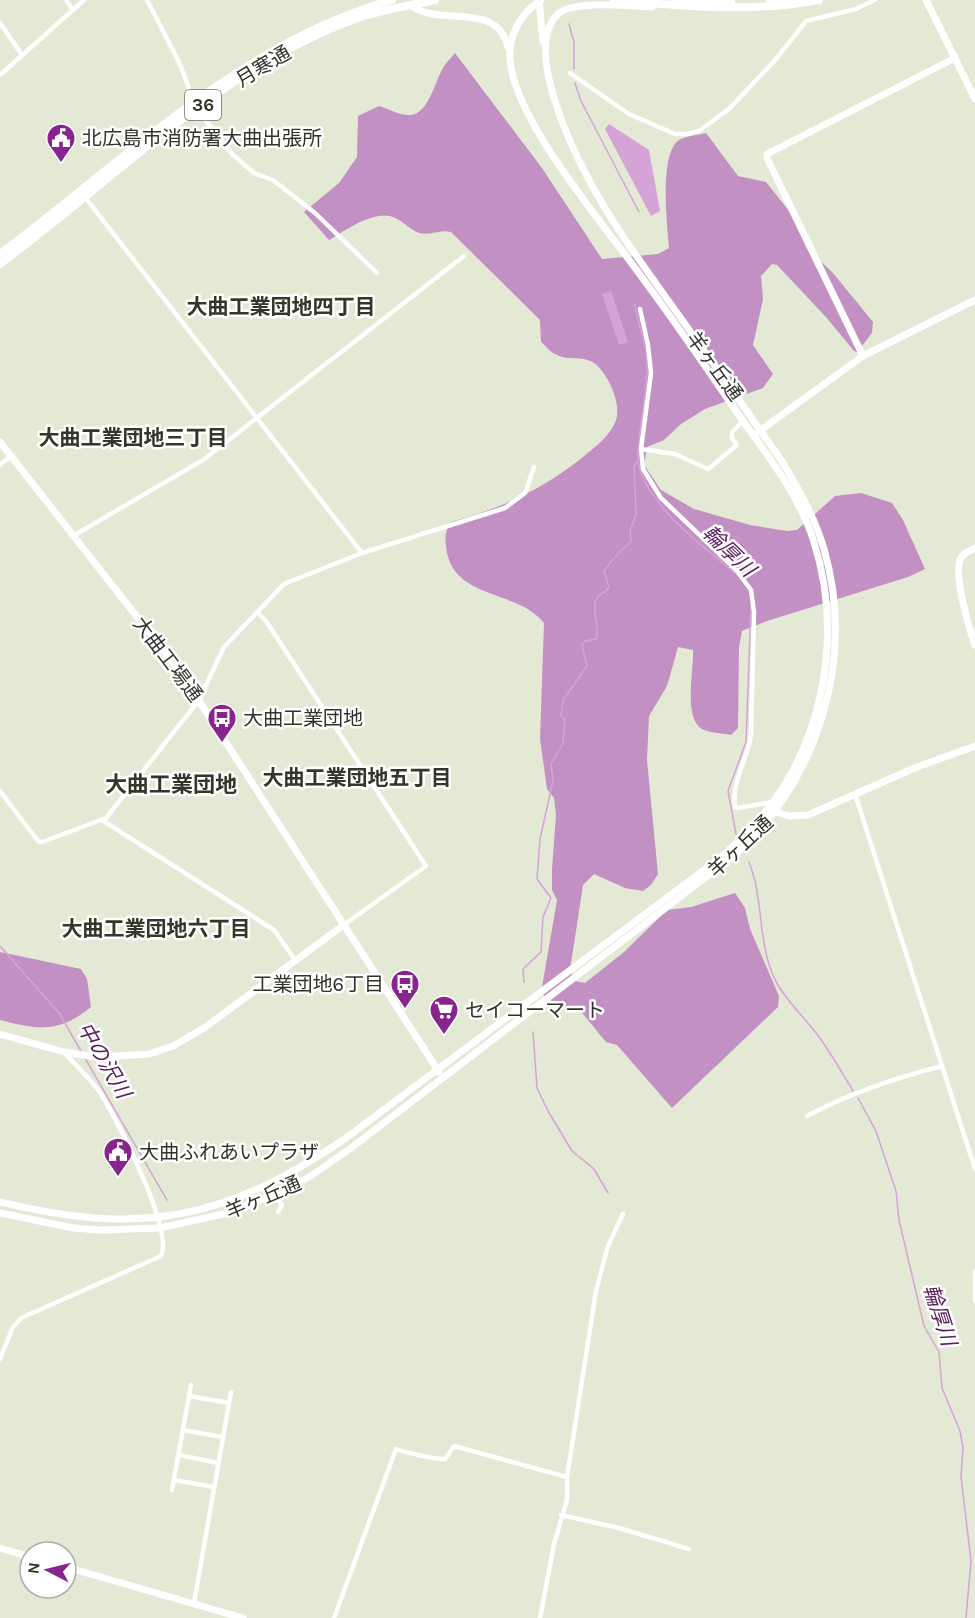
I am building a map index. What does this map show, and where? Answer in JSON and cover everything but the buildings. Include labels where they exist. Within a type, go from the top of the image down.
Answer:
[{"type":"highway","name":"月寒通","points":[[0,264],[83,194],[196,105],[282,44],[340,17],[392,0]]},
{"type":"highway","name":"月寒通","points":[[196,105],[259,67],[326,32],[383,11],[435,0]]},
{"type":"highway","points":[[614,0],[721,9],[760,8],[819,0]]},
{"type":"highway","name":"月寒通","points":[[0,254],[83,194]]},
{"type":"main road","name":"羊ヶ丘通","points":[[510,58],[516,27],[540,0]]},
{"type":"main road","name":"羊ヶ丘通","points":[[0,1213],[73,1228],[117,1230],[160,1228],[228,1213],[276,1194],[311,1176],[735,855],[776,812],[808,755],[824,714],[832,676],[835,610],[824,547],[803,496],[761,430],[636,255],[590,182],[567,135],[557,106],[546,53],[540,0]]},
{"type":"main road","points":[[674,0],[729,3],[788,0]]},
{"type":"main road","points":[[926,0],[975,99]]},
{"type":"main road","points":[[412,6],[423,10],[453,7]]},
{"type":"main road","name":"羊ヶ丘通","points":[[546,53],[546,33],[553,20],[561,11],[573,6],[721,9]]},
{"type":"main road","name":"羊ヶ丘通","points":[[0,1203],[86,1219],[156,1218],[222,1204],[287,1176],[346,1138],[720,858],[770,805],[802,753],[818,709],[825,675],[827,613],[822,573],[814,540],[789,486],[631,262],[566,177],[530,116],[513,76],[504,30],[492,13]]},
{"type":"main road","points":[[863,356],[767,154],[955,58]]},
{"type":"main road","points":[[754,436],[863,356],[975,300]]},
{"type":"main road","name":"大曲工場通","points":[[0,442],[199,700],[443,1078]]},
{"type":"main road","points":[[975,548],[964,554],[959,561],[962,600],[975,645]]},
{"type":"main road","points":[[770,805],[776,812],[789,816],[808,815],[975,746]]},
{"type":"main road","points":[[0,1035],[76,1055],[108,1058],[149,1054],[173,1046],[204,1028],[345,924]]},
{"type":"main road","points":[[0,1548],[18,1553]]},
{"type":"main road","points":[[78,1570],[243,1618]]},
{"type":"street","points":[[66,0],[73,10]]},
{"type":"street","points":[[0,75],[84,0]]},
{"type":"street","points":[[147,0],[196,105],[238,161],[254,172],[273,180],[315,213],[377,273]]},
{"type":"street","points":[[570,73],[629,114],[675,134],[687,134],[699,131],[730,108],[776,59],[806,21],[856,9],[874,0]]},
{"type":"street","points":[[0,23],[22,55]]},
{"type":"street","points":[[83,194],[362,553]]},
{"type":"street","points":[[73,536],[203,460],[464,256]]},
{"type":"street","points":[[640,309],[651,373],[641,449],[647,478],[661,498],[738,571],[752,590],[754,612],[751,734],[749,752],[736,780],[733,799],[735,807],[738,808],[770,805]]},
{"type":"street","points":[[641,449],[675,454],[708,469],[737,445],[732,438],[732,432],[744,421]]},
{"type":"street","points":[[0,465],[11,456]]},
{"type":"street","points":[[0,791],[38,841],[42,842],[102,820],[199,700],[224,647],[284,584],[362,553],[505,508],[525,493],[534,467]]},
{"type":"street","points":[[257,612],[266,621],[426,866],[345,924]]},
{"type":"street","points":[[855,794],[975,1169]]},
{"type":"street","points":[[102,820],[274,930],[296,961]]},
{"type":"street","points":[[0,1359],[13,1327],[21,1318],[161,1256],[164,1249],[160,1228],[133,1152],[99,1092],[64,1052]]},
{"type":"street","points":[[807,1116],[894,1078],[942,1066]]},
{"type":"street","points":[[276,1194],[282,1205],[278,1212]]},
{"type":"street","points":[[540,1618],[561,1515],[567,1500],[567,1477],[592,1310],[608,1246],[623,1214]]},
{"type":"street","points":[[975,1271],[975,1300]]},
{"type":"street","points":[[172,1490],[191,1385]]},
{"type":"street","points":[[194,1603],[231,1392]]},
{"type":"street","points":[[189,1396],[229,1403]]},
{"type":"street","points":[[183,1430],[222,1437]]},
{"type":"street","points":[[334,1618],[396,1449],[411,1454],[424,1454],[439,1460],[445,1459],[454,1446],[567,1477]]},
{"type":"street","points":[[179,1455],[218,1463]]},
{"type":"street","points":[[174,1480],[214,1487]]},
{"type":"street","points":[[561,1515],[619,1528],[689,1549]]},
{"type":"shaded area","points":[[455,53],[542,168],[602,259],[658,254],[669,248],[666,207],[667,174],[673,147],[679,140],[706,133],[738,176],[766,182],[801,226],[806,247],[833,273],[873,322],[872,333],[857,352],[854,351],[826,317],[777,265],[772,264],[761,276],[763,299],[753,345],[773,374],[763,388],[705,409],[681,424],[664,440],[647,447],[644,465],[661,490],[694,509],[750,525],[787,531],[797,530],[835,496],[861,493],[892,503],[903,520],[925,569],[908,577],[742,631],[739,647],[738,728],[731,735],[702,729],[696,723],[691,704],[693,650],[678,647],[667,686],[649,716],[647,760],[658,874],[651,885],[643,891],[625,888],[594,874],[583,885],[570,970],[575,981],[585,983],[624,952],[667,910],[691,907],[735,893],[745,908],[750,929],[779,996],[778,1007],[672,1108],[617,1045],[606,1042],[579,1009],[560,1007],[541,993],[557,900],[552,890],[556,815],[554,798],[547,789],[540,739],[544,623],[533,612],[475,587],[463,579],[453,568],[446,544],[446,533],[451,522],[518,498],[563,472],[598,444],[611,430],[616,419],[617,407],[612,388],[600,368],[594,363],[588,360],[563,357],[553,353],[541,342],[540,320],[451,232],[419,233],[394,217],[383,216],[366,219],[329,240],[304,212],[339,183],[357,157],[358,116],[379,106],[403,114],[417,113],[427,103],[443,68]]},
{"type":"shaded area","points":[[609,124],[649,150],[660,211],[651,216],[605,129]]},
{"type":"shaded area","points":[[611,291],[628,342],[619,345],[602,294]]},
{"type":"shaded area","points":[[0,952],[81,969],[87,979],[91,1007],[69,1021],[48,1027],[26,1026],[0,1020]]},
{"type":"waterway","name":"輪厚川","points":[[569,24],[574,42],[574,69]]},
{"type":"waterway","name":"輪厚川","points":[[575,83],[581,101],[639,212]]},
{"type":"waterway","name":"輪厚川","points":[[635,304],[647,358],[647,382],[638,454],[640,471],[648,488],[676,522],[738,575]]},
{"type":"waterway","points":[[524,982],[523,969],[541,952],[543,917],[551,898],[537,879],[540,839],[553,781],[551,764],[563,743],[565,719],[561,716],[563,700],[587,666],[582,645],[585,641],[596,639],[596,600],[609,587],[604,571],[631,542],[630,530],[636,515],[634,466],[638,461]]},
{"type":"waterway","name":"輪厚川","points":[[736,834],[728,791],[746,742],[751,606]]},
{"type":"waterway","name":"輪厚川","points":[[749,862],[757,889],[767,957],[775,979],[821,1040],[853,1091]]},
{"type":"waterway","name":"中の沢川","points":[[0,946],[59,1013],[81,1051]]},
{"type":"waterway","points":[[533,1032],[537,1088],[572,1151],[594,1169],[608,1193]]},
{"type":"waterway","name":"中の沢川","points":[[85,1058],[167,1200]]},
{"type":"waterway","name":"輪厚川","points":[[858,1098],[876,1131],[896,1191],[899,1220],[924,1326],[939,1352],[942,1388],[960,1431],[963,1448],[961,1477],[971,1561],[966,1618]]},
{"type":"place","name":"北広島市消防署大曲出張所","points":[[61,164]]},
{"type":"place","name":"大曲工業団地","points":[[222,744]]},
{"type":"place","name":"工業団地6丁目","points":[[405,1010]]},
{"type":"place","name":"セイコーマート","points":[[444,1036]]},
{"type":"place","name":"大曲ふれあいプラザ","points":[[118,1178]]},
{"type":"district","name":"大曲工業団地四丁目","points":[[281,307]]},
{"type":"district","name":"大曲工業団地三丁目","points":[[133,438]]},
{"type":"district","name":"大曲工業団地五丁目","points":[[357,778]]},
{"type":"district","name":"大曲工業団地","points":[[171,784]]},
{"type":"district","name":"大曲工業団地六丁目","points":[[156,929]]}]
